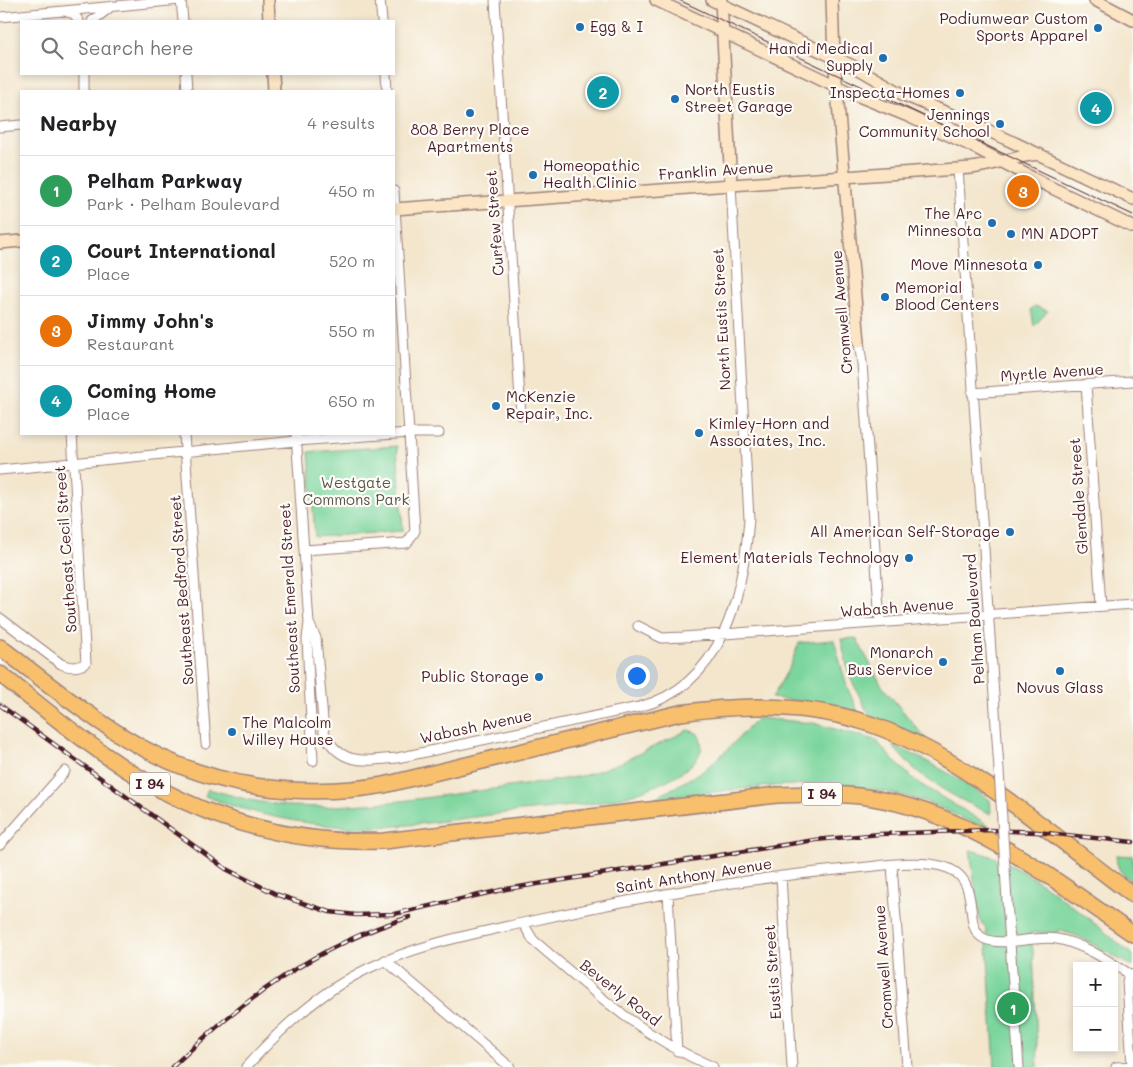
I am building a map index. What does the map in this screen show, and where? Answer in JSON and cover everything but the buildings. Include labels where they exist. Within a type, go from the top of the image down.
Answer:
[{"type":"highway","name":"I 94","points":[[0,647],[92,715],[147,750],[212,776],[278,790],[331,792],[384,785],[653,719],[716,708],[762,706],[826,713],[863,722],[923,747],[970,774],[1133,895]]},
{"type":"highway","name":"I 94","points":[[0,674],[106,756],[150,784],[208,812],[261,829],[326,840],[384,841],[777,795],[815,794],[866,797],[913,807],[965,827],[1016,856],[1127,930]]},
{"type":"highway","points":[[1127,930],[1133,942]]},
{"type":"main road","points":[[268,0],[270,20]]},
{"type":"main road","points":[[656,0],[813,75],[908,116],[1133,227]]},
{"type":"main road","name":"Cromwell Avenue","points":[[832,0],[834,58],[846,177],[859,342]]},
{"type":"main road","points":[[1095,0],[1133,20]]},
{"type":"main road","points":[[718,2],[940,112],[983,128],[1133,199]]},
{"type":"main road","name":"North Eustis Street","points":[[718,2],[722,31],[731,185]]},
{"type":"main road","points":[[273,75],[274,90]]},
{"type":"main road","name":"Franklin Avenue","points":[[395,209],[958,169],[1002,162],[1019,156],[1039,154]]},
{"type":"main road","points":[[0,243],[20,241]]},
{"type":"street","points":[[0,18],[180,0],[183,20]]},
{"type":"street","points":[[380,0],[382,20]]},
{"type":"street","name":"Curfew Street","points":[[495,0],[521,415]]},
{"type":"street","points":[[94,20],[113,7]]},
{"type":"street","points":[[67,12],[74,14],[78,20]]},
{"type":"street","points":[[84,75],[84,90]]},
{"type":"street","points":[[186,75],[188,90]]},
{"type":"street","points":[[386,75],[387,90]]},
{"type":"street","points":[[0,127],[20,125]]},
{"type":"street","name":"Pelham Boulevard","points":[[958,169],[1019,1067]]},
{"type":"street","name":"North Eustis Street","points":[[723,634],[736,596],[744,562],[749,495],[733,254],[731,185]]},
{"type":"street","points":[[304,550],[406,543],[412,538],[415,531],[395,224]]},
{"type":"street","name":"Cromwell Avenue","points":[[859,342],[862,363],[877,623]]},
{"type":"street","name":"Myrtle Avenue","points":[[972,393],[1133,381]]},
{"type":"street","name":"Glendale Street","points":[[1086,384],[1101,606]]},
{"type":"street","points":[[395,434],[438,433]]},
{"type":"street","name":"Southeast Cecil Street","points":[[0,618],[61,664],[71,668],[79,667],[86,662],[72,435]]},
{"type":"street","name":"Southeast Bedford Street","points":[[184,435],[206,744]]},
{"type":"street","points":[[0,470],[186,452],[296,438],[364,435]]},
{"type":"street","name":"Southeast Emerald Street","points":[[296,438],[309,622],[307,639],[313,761]]},
{"type":"street","name":"Wabash Avenue","points":[[638,626],[662,638],[989,616],[1133,604]]},
{"type":"street","name":"Wabash Avenue","points":[[309,622],[316,638],[324,732],[339,754],[367,760],[397,758],[653,703],[675,692],[694,678],[710,658],[723,634]]},
{"type":"street","points":[[1,841],[65,771]]},
{"type":"street","name":"Saint Anthony Avenue","points":[[246,1067],[266,1044],[312,1004],[348,979],[385,960],[437,943],[523,923],[668,894],[781,876],[892,865],[930,864],[949,868],[967,886],[971,899],[973,922],[977,933],[986,939],[1047,938],[1068,941],[1079,945],[1131,975]]},
{"type":"street","name":"Cromwell Avenue","points":[[892,865],[907,1067]]},
{"type":"street","name":"Eustis Street","points":[[781,876],[792,1067]]},
{"type":"street","points":[[668,894],[677,1051]]},
{"type":"street","name":"Beverly Road","points":[[523,923],[533,940],[610,1005],[649,1035],[677,1051],[713,1067]]},
{"type":"street","points":[[385,960],[510,1067]]},
{"type":"street","points":[[1116,1067],[1132,1066],[1127,981],[1131,975]]},
{"type":"green space","points":[[1035,306],[1048,311],[1034,326],[1031,309]]},
{"type":"green space","name":"Westgate Commons Park","points":[[397,446],[403,531],[315,537],[309,452]]},
{"type":"green space","points":[[856,638],[882,686],[926,739],[869,715],[849,675],[841,639]]},
{"type":"green space","points":[[834,640],[847,687],[858,712],[822,704],[772,698],[790,666],[799,643]]},
{"type":"green space","points":[[758,718],[813,723],[876,740],[893,760],[918,783],[990,826],[967,821],[923,801],[871,789],[844,786],[790,785],[654,799],[703,771],[726,751]]},
{"type":"green space","points":[[688,730],[697,733],[702,745],[698,757],[688,768],[674,777],[641,791],[615,799],[588,804],[408,825],[349,827],[276,817],[240,808],[205,796],[208,789],[249,800],[288,806],[324,807],[393,802],[547,782],[586,775],[622,762]]},
{"type":"green space","points":[[892,745],[942,770],[990,800],[991,814],[937,786],[902,757]]},
{"type":"green space","points":[[970,850],[992,856],[1035,879],[1077,909],[1133,955],[1133,967],[1080,937],[1058,930],[1057,933],[1030,933],[1033,950],[1038,1067],[995,1067],[986,928],[980,920]]},
{"type":"green space","points":[[1116,855],[1133,856],[1133,882],[1120,871]]},
{"type":"tram line","points":[[679,0],[1133,215]]},
{"type":"railway","points":[[0,705],[226,869],[278,895],[330,912],[356,915],[394,914],[506,889],[815,840],[880,834],[989,830],[1037,832],[1133,842]]},
{"type":"railway","points":[[172,1067],[226,1019],[282,977],[343,943],[410,917]]},
{"type":"place","name":"Egg & I","points":[[580,27]]},
{"type":"place","name":"Podiumwear Custom Sports Apparel","points":[[1098,28]]},
{"type":"place","name":"Handi Medical Supply","points":[[883,58]]},
{"type":"place","name":"Court International","points":[[603,92]]},
{"type":"place","name":"Inspecta-Homes","points":[[960,93]]},
{"type":"place","name":"North Eustis Street Garage","points":[[675,99]]},
{"type":"place","name":"Coming Home","points":[[1096,108]]},
{"type":"place","name":"808 Berry Place Apartments","points":[[470,113]]},
{"type":"place","name":"Jennings Community School","points":[[1000,124]]},
{"type":"place","name":"Homeopathic Health Clinic","points":[[533,175]]},
{"type":"place","name":"Jimmy John's","points":[[1023,191]]},
{"type":"place","name":"The Arc Minnesota","points":[[992,223]]},
{"type":"place","name":"MN ADOPT","points":[[1011,234]]},
{"type":"place","name":"Move Minnesota","points":[[1038,265]]},
{"type":"place","name":"Memorial Blood Centers","points":[[885,297]]},
{"type":"place","name":"McKenzie Repair, Inc.","points":[[496,406]]},
{"type":"place","name":"Kimley-Horn and Associates, Inc.","points":[[699,433]]},
{"type":"place","name":"All American Self-Storage","points":[[1010,532]]},
{"type":"place","name":"Element Materials Technology","points":[[909,558]]},
{"type":"place","name":"Monarch Bus Service","points":[[943,662]]},
{"type":"place","name":"Novus Glass","points":[[1060,671]]},
{"type":"place","name":"Public Storage","points":[[539,677]]},
{"type":"place","name":"The Malcolm Willey House","points":[[232,732]]},
{"type":"place","name":"Pelham Parkway","points":[[1013,1008]]}]
